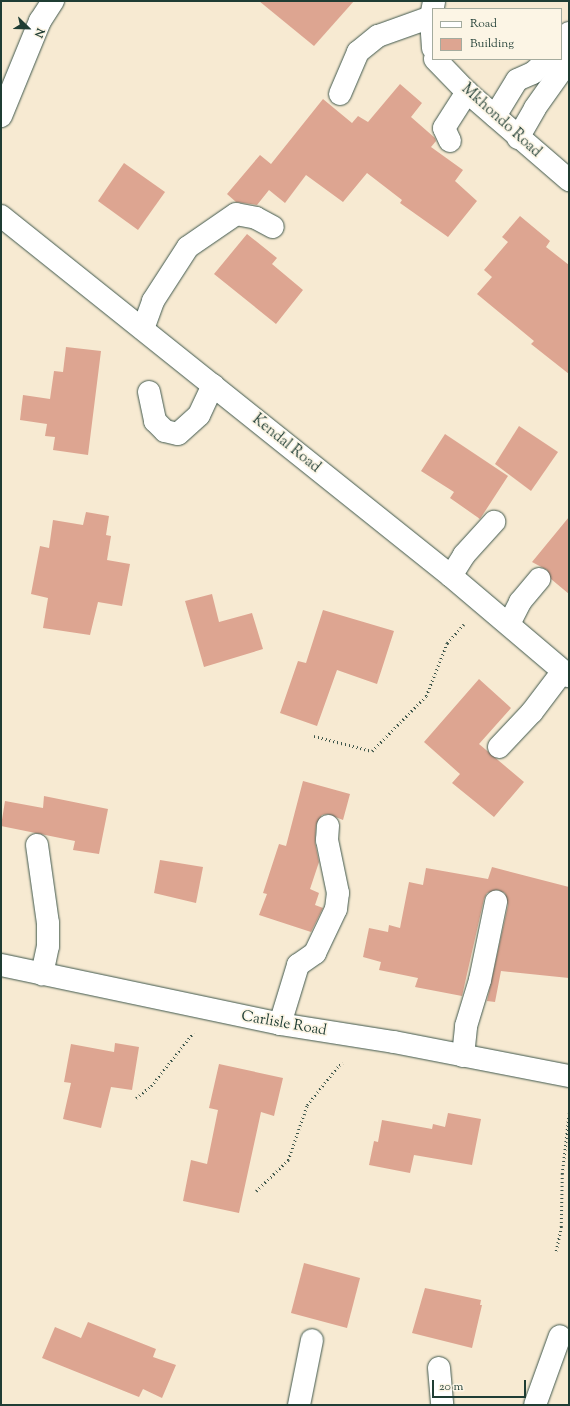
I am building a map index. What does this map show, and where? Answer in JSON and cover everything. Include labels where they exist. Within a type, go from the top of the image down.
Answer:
[{"type":"street","points":[[1,116],[40,20],[53,1]]},
{"type":"street","points":[[340,94],[358,52],[378,36],[432,9]]},
{"type":"street","points":[[562,42],[569,33]]},
{"type":"street","name":"Mkhondo Road","points":[[436,60],[467,92],[518,138],[569,180]]},
{"type":"street","points":[[495,116],[517,80],[533,73],[547,60]]},
{"type":"street","points":[[518,138],[535,108],[569,60]]},
{"type":"street","points":[[450,141],[444,128],[467,92]]},
{"type":"street","points":[[143,329],[154,301],[188,247],[236,214],[256,218],[273,227]]},
{"type":"street","name":"Kendal Road","points":[[1,216],[484,602],[566,674]]},
{"type":"street","points":[[149,392],[155,421],[166,431],[178,434],[199,415],[213,385]]},
{"type":"street","points":[[451,576],[464,555],[494,522]]},
{"type":"street","points":[[509,624],[520,602],[539,579]]},
{"type":"street","points":[[499,747],[566,674]]},
{"type":"street","points":[[280,1024],[298,965],[315,953],[336,909],[338,893],[327,840],[328,826]]},
{"type":"street","points":[[37,845],[48,923],[48,946],[42,974]]},
{"type":"street","points":[[463,1056],[466,1026],[480,980],[496,902]]},
{"type":"street","name":"Carlisle Road","points":[[1,965],[280,1024],[394,1042],[569,1076]]},
{"type":"street","points":[[535,1405],[560,1336]]},
{"type":"street","points":[[299,1405],[312,1340]]},
{"type":"street","points":[[439,1368],[442,1405]]},
{"type":"path","points":[[314,736],[372,751],[426,696],[447,642],[484,602]]},
{"type":"path","points":[[136,1098],[151,1086],[184,1047],[209,1009]]},
{"type":"path","points":[[256,1191],[288,1160],[307,1105],[339,1065],[346,1062]]},
{"type":"path","points":[[556,1252],[561,1227],[562,1174],[569,1113]]},
{"type":"building","points":[[259,1],[354,1],[314,46]]},
{"type":"building","points":[[400,84],[422,103],[411,117],[435,138],[436,141],[431,147],[463,170],[455,181],[477,201],[448,237],[400,203],[402,200],[367,173],[343,202],[306,175],[285,203],[269,190],[257,205],[236,202],[227,194],[260,155],[271,164],[323,99],[352,123],[358,116],[368,122]]},
{"type":"building","points":[[124,163],[165,192],[138,230],[98,201]]},
{"type":"building","points":[[520,216],[550,241],[546,247],[569,265],[569,374],[531,344],[534,341],[477,294],[492,277],[484,270],[508,242],[502,237]]},
{"type":"building","points":[[247,234],[277,258],[272,264],[303,290],[276,324],[214,274]]},
{"type":"building","points":[[66,347],[101,351],[88,455],[53,450],[55,437],[45,436],[47,424],[20,420],[23,395],[50,399],[54,371],[63,372]]},
{"type":"building","points":[[519,426],[558,452],[531,491],[495,464]]},
{"type":"building","points":[[445,434],[508,476],[480,519],[450,498],[454,492],[421,471]]},
{"type":"building","points":[[86,512],[109,516],[106,535],[111,536],[107,560],[130,564],[122,606],[98,602],[90,635],[43,628],[48,598],[31,594],[40,546],[49,548],[53,520],[83,525]]},
{"type":"building","points":[[569,517],[569,594],[551,579],[547,570],[532,562]]},
{"type":"building","points":[[212,594],[219,622],[252,613],[263,649],[204,667],[185,601]]},
{"type":"building","points":[[323,610],[394,631],[377,684],[337,670],[317,726],[280,713],[298,661],[306,663]]},
{"type":"building","points":[[479,679],[511,708],[479,744],[524,782],[494,817],[452,783],[460,774],[424,742]]},
{"type":"building","points":[[303,781],[350,794],[343,820],[328,814],[322,815],[316,825],[315,842],[319,862],[310,889],[319,893],[315,905],[323,908],[311,932],[259,915],[267,894],[263,893],[279,844],[286,846]]},
{"type":"building","points":[[44,796],[108,809],[99,854],[73,850],[75,841],[1,826],[5,801],[43,808]]},
{"type":"building","points":[[160,860],[203,867],[196,903],[154,893]]},
{"type":"building","points":[[492,867],[569,887],[569,978],[501,971],[495,1002],[487,1001],[508,905],[505,893],[498,890],[487,893],[484,899],[462,996],[415,987],[418,978],[379,970],[381,962],[363,957],[369,928],[388,932],[389,925],[400,928],[409,882],[423,885],[426,868],[488,879]]},
{"type":"building","points":[[115,1043],[139,1047],[132,1090],[111,1087],[101,1128],[63,1119],[71,1083],[64,1082],[71,1044],[114,1052]]},
{"type":"building","points":[[219,1064],[283,1078],[274,1116],[261,1112],[239,1213],[183,1201],[191,1160],[207,1164],[218,1110],[209,1108]]},
{"type":"building","points":[[448,1113],[481,1119],[472,1165],[414,1155],[410,1173],[369,1165],[374,1141],[378,1142],[382,1120],[432,1129],[433,1124],[445,1127]]},
{"type":"building","points":[[304,1263],[360,1278],[347,1328],[291,1313]]},
{"type":"building","points":[[425,1288],[481,1300],[480,1305],[482,1305],[472,1348],[412,1333]]},
{"type":"building","points":[[88,1322],[156,1349],[153,1357],[176,1365],[162,1398],[143,1389],[139,1397],[42,1358],[55,1327],[81,1338]]}]
